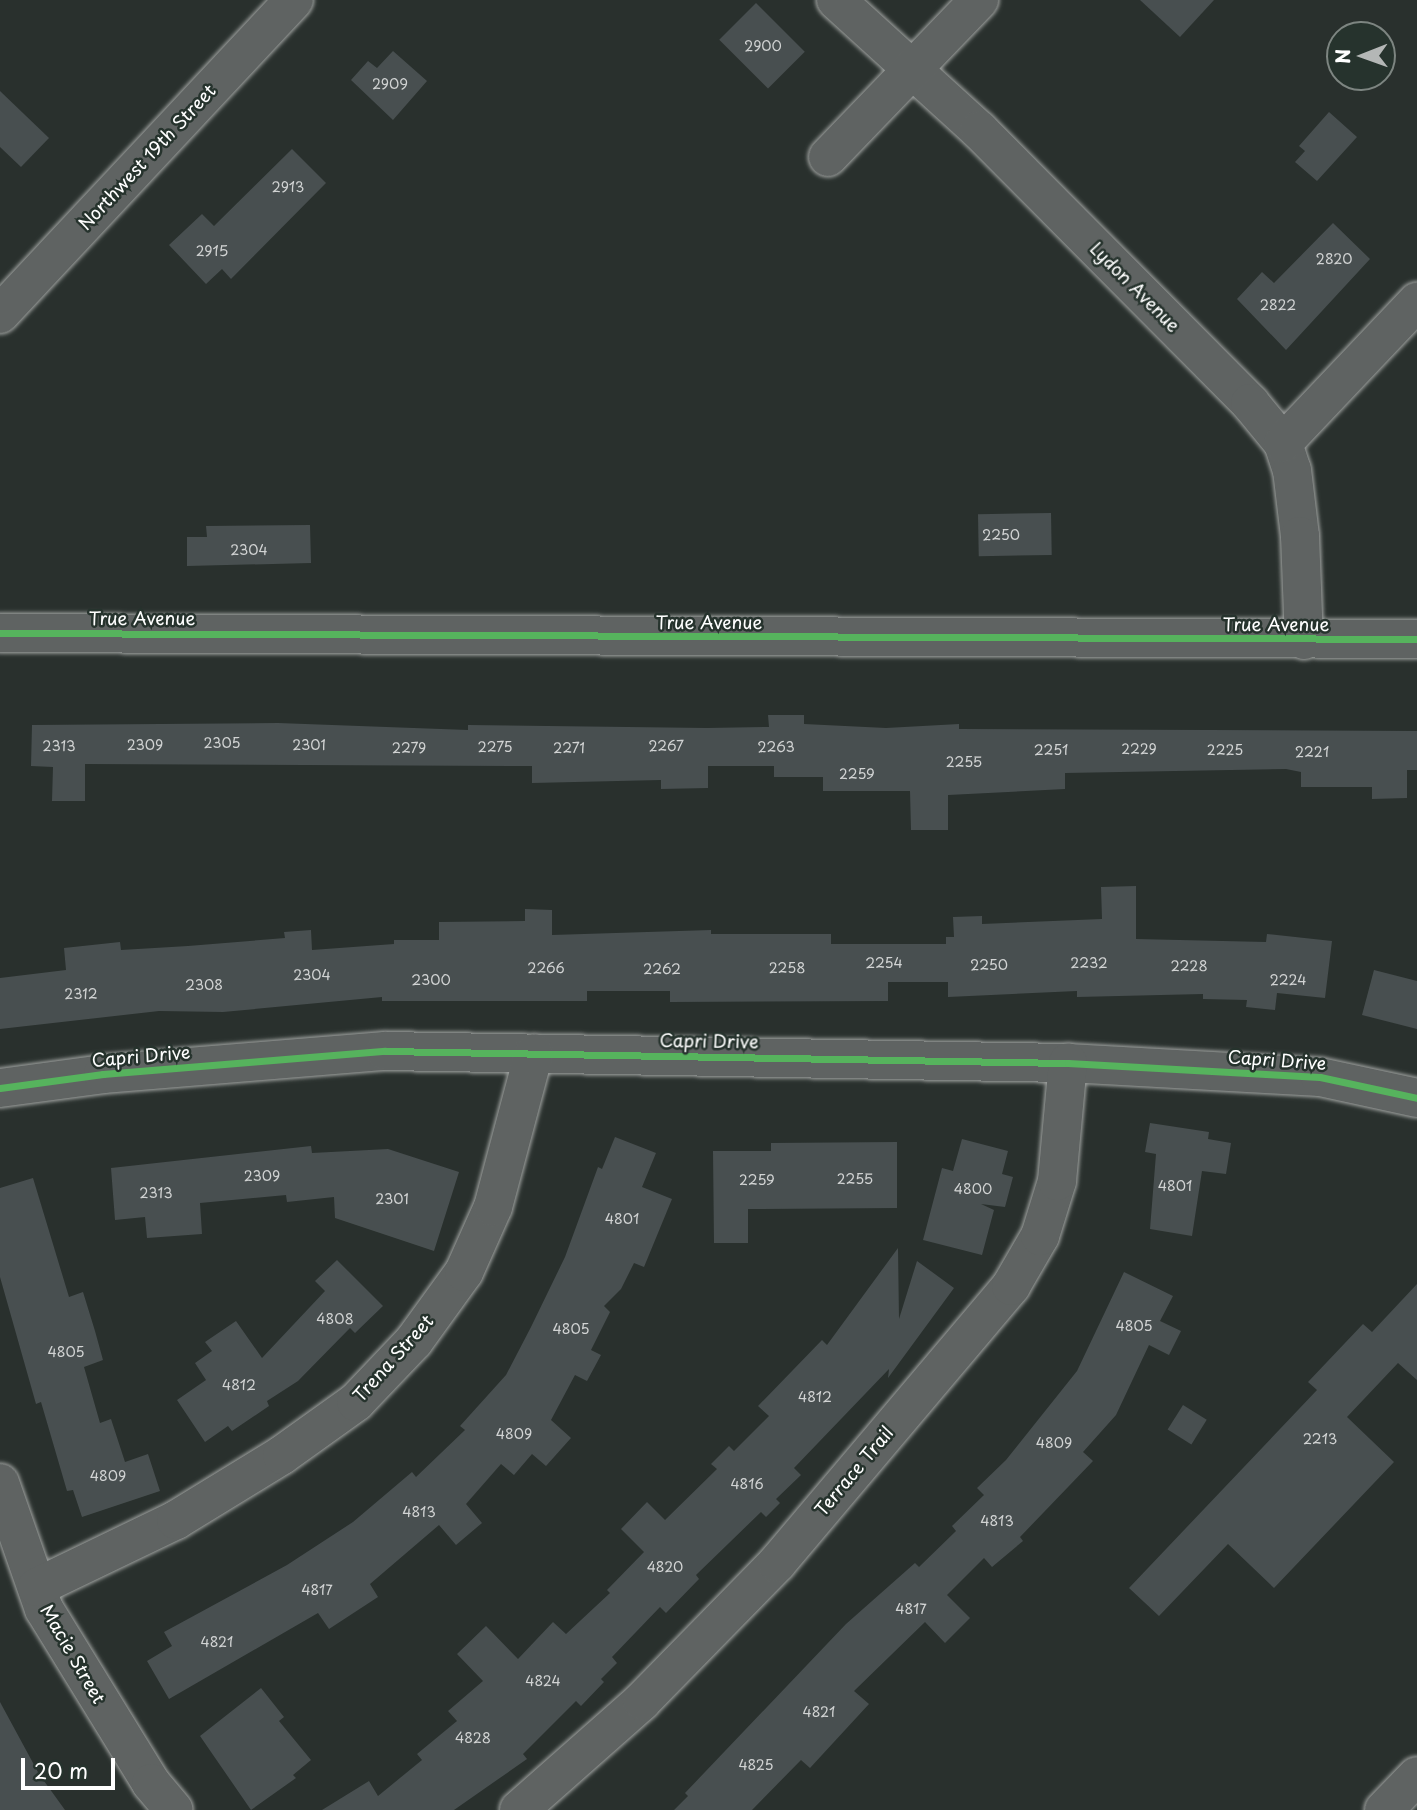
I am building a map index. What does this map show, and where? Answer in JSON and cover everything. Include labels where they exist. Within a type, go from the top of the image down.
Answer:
[{"type":"street","name":"Northwest 19th Street","points":[[0,314],[294,0]]},
{"type":"street","name":"Lydon Avenue","points":[[836,0],[1056,208],[1250,403],[1283,443],[1292,470],[1300,536],[1304,640]]},
{"type":"street","points":[[828,157],[979,0]]},
{"type":"street","points":[[1283,443],[1417,302]]},
{"type":"street","name":"True Avenue","points":[[0,633],[1417,639]]},
{"type":"street","name":"Capri Drive","points":[[0,1088],[103,1074],[385,1051],[1068,1063],[1320,1077],[1417,1098]]},
{"type":"street","name":"Trena Street","points":[[37,1587],[176,1520],[282,1455],[356,1402],[414,1341],[464,1272],[493,1207],[534,1053]]},
{"type":"street","name":"Terrace Trail","points":[[519,1810],[642,1701],[777,1563],[1011,1286],[1040,1236],[1057,1181],[1068,1063]]},
{"type":"street","name":"Macie Street","points":[[0,1483],[44,1609],[151,1783],[174,1810]]},
{"type":"street","points":[[1384,1810],[1417,1776]]},
{"type":"building","points":[[1140,0],[1214,0],[1180,37]]},
{"type":"building","points":[[756,3],[805,52],[768,89],[719,40]]},
{"type":"building","points":[[393,51],[427,81],[393,120],[351,80],[368,61],[377,68]]},
{"type":"building","points":[[0,91],[49,138],[21,167],[0,147]]},
{"type":"building","points":[[1329,112],[1357,137],[1317,181],[1295,162],[1305,151],[1299,146]]},
{"type":"building","points":[[292,149],[326,183],[231,279],[222,269],[206,284],[169,245],[202,214],[214,226]]},
{"type":"building","points":[[1333,223],[1370,259],[1286,350],[1237,299],[1262,272],[1274,283]]},
{"type":"building","points":[[1051,513],[1052,555],[979,556],[978,514]]},
{"type":"building","points":[[310,525],[311,563],[187,566],[187,537],[207,537],[206,526]]},
{"type":"building","points":[[768,715],[804,715],[804,724],[886,728],[959,724],[959,729],[1417,731],[1417,770],[1407,770],[1407,798],[1372,799],[1372,787],[1301,787],[1301,772],[1286,769],[1065,773],[1065,789],[948,795],[948,830],[911,830],[910,791],[823,791],[823,777],[774,777],[774,766],[708,766],[708,788],[661,789],[661,780],[532,783],[532,766],[85,764],[85,801],[52,801],[53,767],[31,766],[32,725],[278,723],[468,730],[468,725],[707,728],[769,727]]},
{"type":"building","points":[[1136,886],[1136,939],[1266,942],[1267,934],[1332,941],[1325,998],[1277,993],[1275,1010],[1246,1007],[1247,1000],[1203,999],[1203,994],[1077,997],[1077,991],[948,997],[948,982],[888,982],[888,1001],[670,1002],[670,991],[587,991],[587,1001],[382,1001],[382,997],[223,1012],[159,1011],[0,1029],[0,978],[66,970],[64,948],[120,942],[121,950],[188,946],[285,938],[284,932],[311,930],[312,950],[394,944],[394,940],[439,940],[439,922],[525,921],[525,909],[552,910],[552,935],[711,930],[711,934],[831,934],[831,944],[946,944],[946,937],[954,937],[953,917],[982,916],[982,924],[1102,919],[1101,887]]},
{"type":"building","points":[[1374,970],[1417,981],[1417,1029],[1362,1015]]},
{"type":"building","points":[[1150,1123],[1209,1132],[1208,1139],[1231,1143],[1226,1174],[1202,1171],[1192,1236],[1150,1229],[1156,1154],[1145,1152]]},
{"type":"building","points":[[615,1137],[656,1153],[642,1187],[672,1199],[644,1267],[634,1263],[621,1289],[604,1306],[610,1312],[591,1350],[601,1355],[587,1381],[575,1375],[551,1420],[571,1438],[546,1466],[532,1454],[514,1475],[501,1464],[466,1504],[482,1523],[456,1545],[439,1525],[370,1584],[378,1597],[329,1629],[318,1613],[169,1699],[147,1661],[172,1646],[164,1632],[287,1565],[353,1522],[412,1472],[416,1477],[465,1430],[460,1426],[506,1375],[531,1327],[565,1257],[598,1167],[602,1169]]},
{"type":"building","points":[[962,1139],[1008,1151],[1002,1174],[1013,1177],[1005,1207],[981,1204],[994,1210],[982,1255],[923,1240],[942,1168],[953,1171]]},
{"type":"building","points":[[897,1142],[897,1208],[748,1209],[748,1243],[714,1243],[713,1151],[771,1151],[771,1143]]},
{"type":"building","points":[[311,1146],[312,1153],[388,1149],[459,1172],[434,1251],[335,1218],[334,1197],[287,1202],[286,1195],[200,1203],[202,1234],[147,1238],[145,1217],[115,1220],[111,1168]]},
{"type":"building","points":[[33,1178],[69,1297],[83,1292],[103,1360],[84,1367],[100,1423],[111,1419],[125,1462],[148,1454],[160,1491],[82,1517],[73,1490],[67,1491],[41,1402],[36,1404],[0,1277],[0,1188]]},
{"type":"building","points":[[898,1248],[899,1319],[917,1261],[954,1288],[888,1378],[889,1369],[794,1468],[801,1475],[776,1499],[780,1503],[766,1517],[761,1512],[696,1575],[699,1579],[666,1613],[660,1607],[612,1657],[617,1663],[601,1679],[604,1682],[581,1706],[576,1701],[523,1754],[527,1759],[454,1810],[322,1810],[369,1781],[378,1796],[422,1760],[417,1754],[457,1721],[448,1711],[483,1681],[457,1654],[486,1626],[518,1659],[553,1622],[566,1634],[610,1593],[607,1590],[644,1552],[621,1529],[647,1502],[665,1520],[717,1469],[711,1464],[729,1446],[734,1451],[769,1416],[758,1406],[822,1340],[827,1345]]},
{"type":"building","points":[[337,1260],[383,1306],[355,1333],[350,1328],[298,1381],[267,1401],[269,1406],[232,1431],[228,1426],[205,1442],[177,1400],[206,1380],[195,1363],[212,1351],[205,1342],[236,1321],[262,1358],[325,1291],[315,1281]]},
{"type":"building","points":[[1124,1272],[1173,1296],[1160,1321],[1181,1331],[1169,1355],[1149,1345],[1116,1415],[1083,1452],[1093,1461],[1020,1537],[1023,1541],[992,1567],[984,1558],[947,1595],[970,1618],[945,1643],[925,1622],[854,1691],[869,1704],[810,1768],[801,1760],[752,1810],[674,1810],[688,1796],[685,1793],[846,1624],[915,1563],[919,1567],[956,1531],[952,1526],[984,1495],[977,1488],[1006,1460],[1077,1371]]},
{"type":"building","points":[[1417,1284],[1417,1380],[1398,1363],[1347,1417],[1394,1462],[1274,1588],[1228,1544],[1159,1616],[1129,1588],[1317,1390],[1308,1382],[1363,1324],[1372,1332]]},
{"type":"building","points":[[1183,1405],[1207,1420],[1191,1444],[1168,1430]]},
{"type":"building","points":[[261,1688],[284,1717],[279,1721],[311,1760],[293,1775],[296,1778],[251,1810],[200,1736]]},
{"type":"building","points":[[0,1702],[39,1774],[65,1810],[0,1810]]},
{"type":"cycle path","points":[[0,633],[1417,639]]},
{"type":"cycle path","points":[[0,1088],[103,1074],[385,1051],[1068,1063],[1320,1077],[1417,1098]]}]
